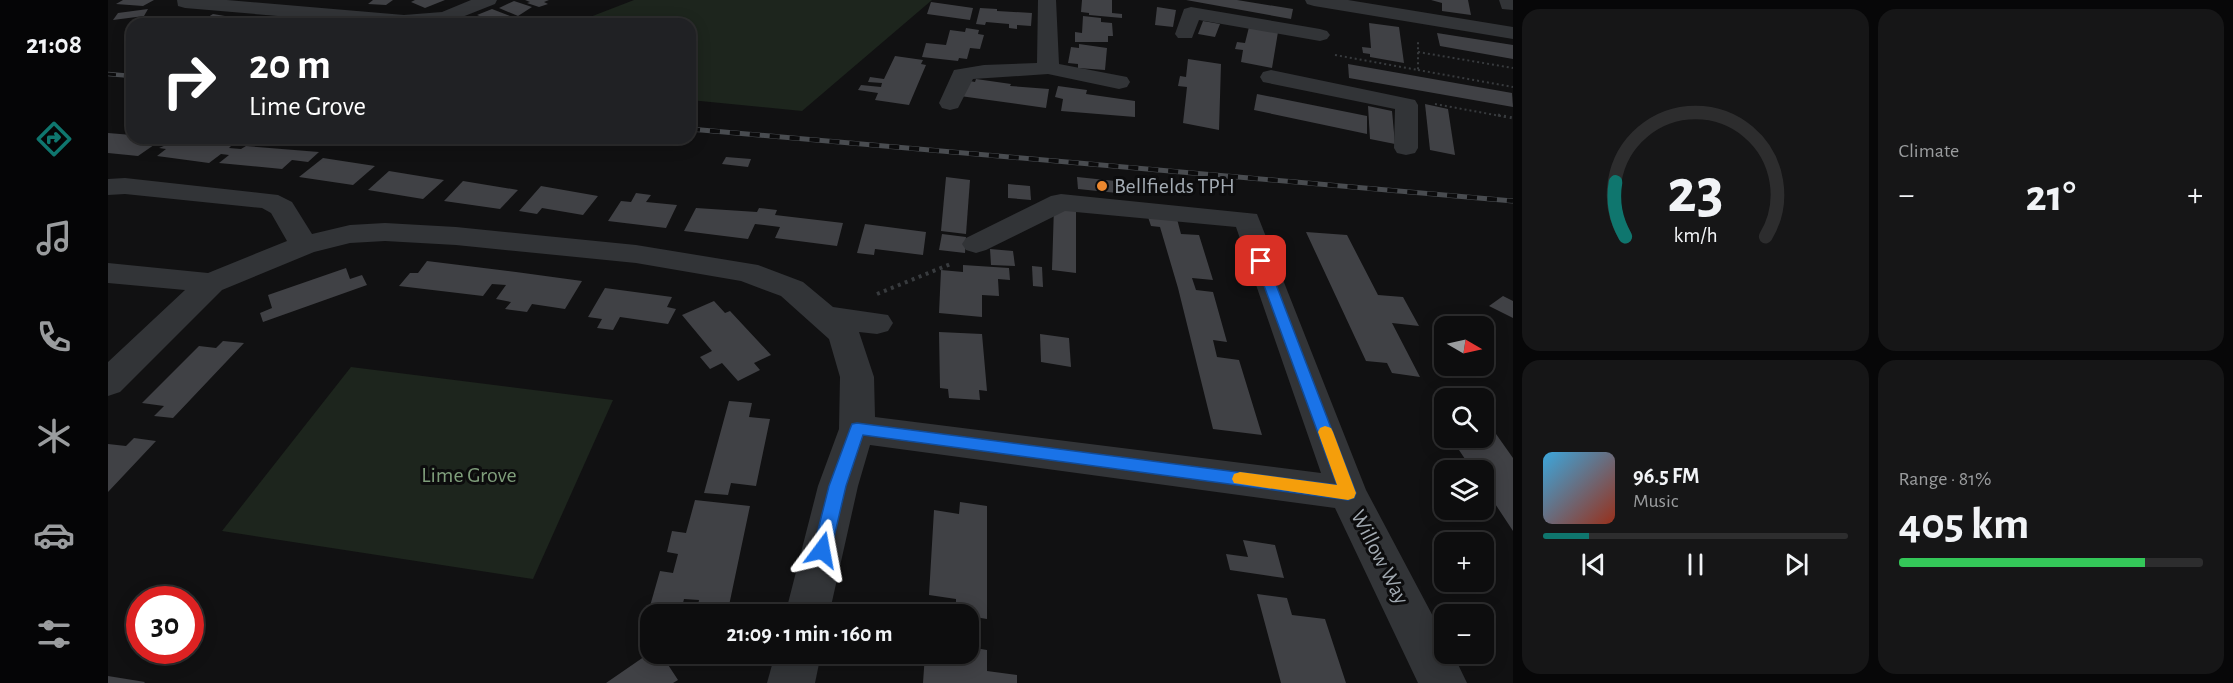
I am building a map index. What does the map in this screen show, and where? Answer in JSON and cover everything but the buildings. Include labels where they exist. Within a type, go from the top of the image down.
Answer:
[{"type":"street","points":[[435,18],[445,17],[488,0]]},
{"type":"street","points":[[1047,0],[1048,68]]},
{"type":"street","points":[[1318,59],[1314,0],[1513,33]]},
{"type":"street","points":[[185,2],[369,18]]},
{"type":"street","points":[[1185,34],[1191,13],[1318,59],[1407,105],[1406,148]]},
{"type":"street","points":[[1271,77],[1318,59]]},
{"type":"street","points":[[950,103],[962,75],[982,69],[1029,72],[1048,68],[1119,82]]},
{"type":"street","points":[[108,188],[125,186],[268,201],[282,208],[304,245]]},
{"type":"street","name":"Willow Way","points":[[976,244],[1061,202],[1247,220],[1348,493],[1443,683]]},
{"type":"street","points":[[108,383],[211,283],[304,245],[350,234],[385,232],[456,236],[636,254],[747,272],[792,289],[844,334],[857,377],[857,429],[837,486],[810,604]]},
{"type":"street","points":[[108,273],[211,283]]},
{"type":"street","points":[[824,317],[877,323]]},
{"type":"street","points":[[857,429],[1348,493]]},
{"type":"street","points":[[791,683],[796,664]]},
{"type":"path","points":[[1416,17],[1418,70]]},
{"type":"path","points":[[1418,52],[1513,68]]},
{"type":"path","points":[[1318,59],[1418,70],[1513,87]]},
{"type":"path","points":[[1407,105],[1405,98],[1513,118]]},
{"type":"path","points":[[877,323],[877,294],[967,257],[976,244]]},
{"type":"green space","points":[[634,0],[932,0],[802,111],[696,101],[696,18],[588,18]]},
{"type":"green space","name":"Lime Grove","points":[[351,367],[613,400],[533,579],[222,531]]},
{"type":"railway","points":[[108,74],[126,76]]},
{"type":"railway","points":[[696,130],[1513,201]]},
{"type":"slow traffic","points":[[1240,479],[1348,493],[1325,432]]},
{"type":"place","name":"Bellfields TPH","points":[[1102,186]]},
{"type":"route","points":[[822,550],[837,486],[857,429],[1348,493],[1261,261]]}]
